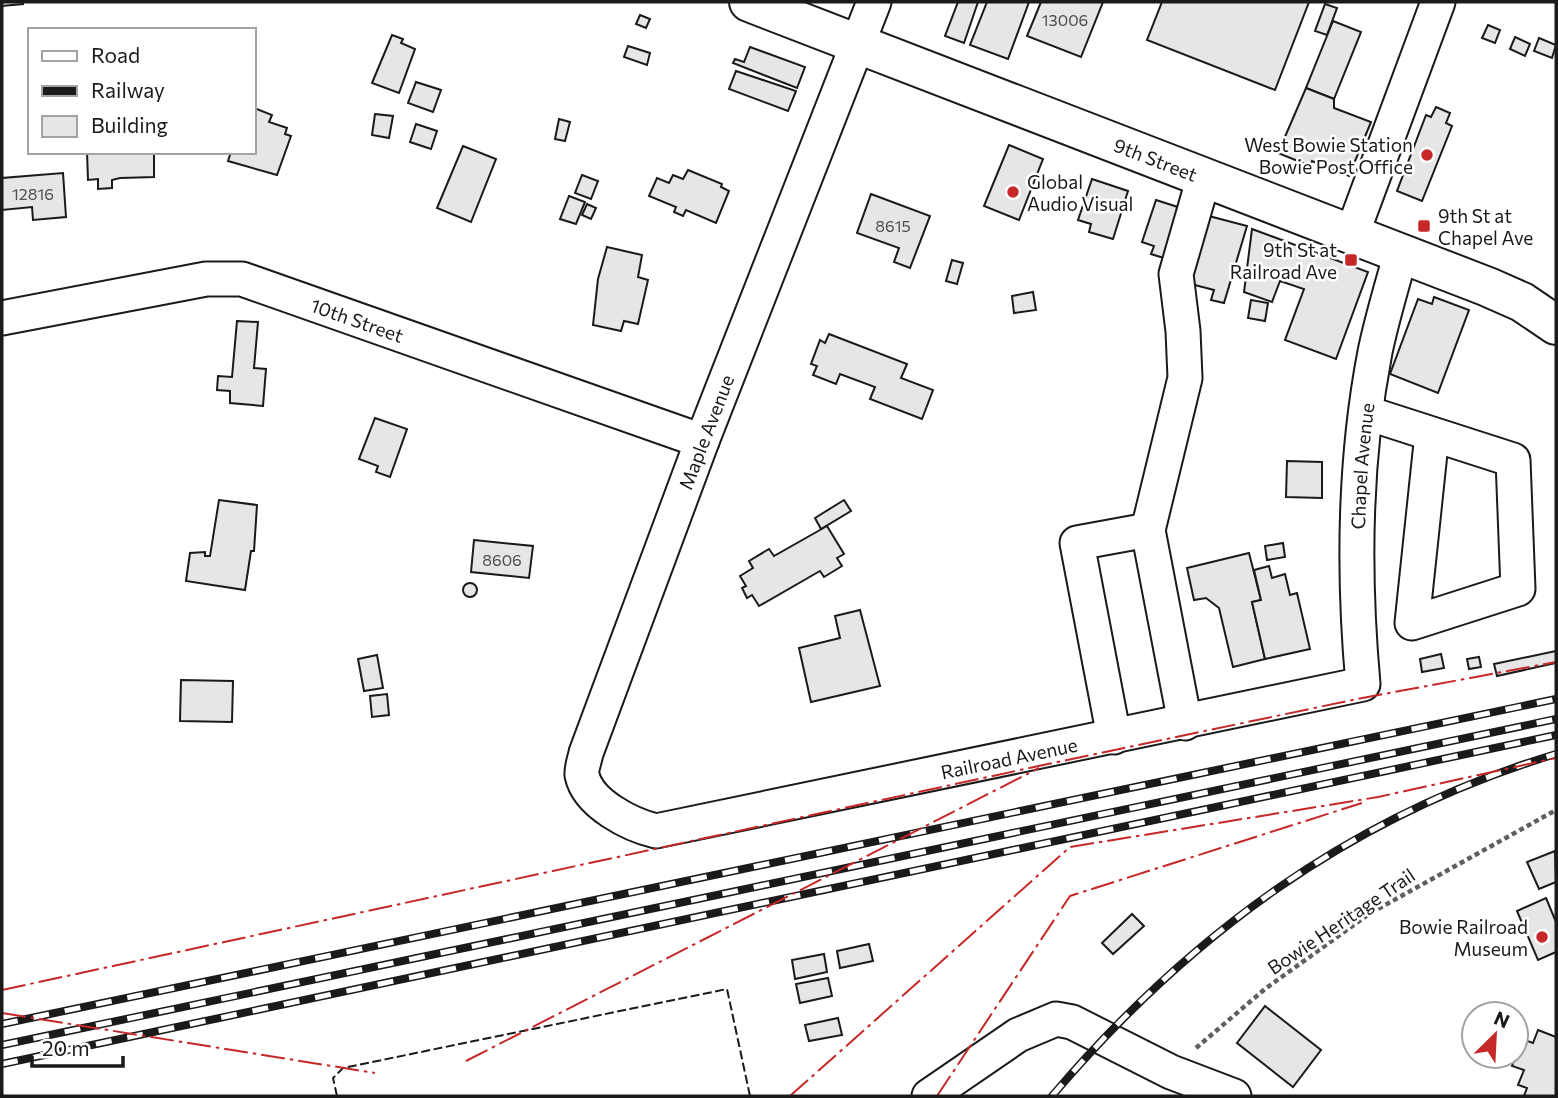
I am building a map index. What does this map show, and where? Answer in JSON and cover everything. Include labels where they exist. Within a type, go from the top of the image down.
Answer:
[{"type":"main road","name":"9th Street","points":[[749,2],[1401,253],[1522,302],[1556,325]]},
{"type":"street","name":"Maple Avenue","points":[[656,831],[633,825],[612,812],[593,793],[582,775],[586,753],[702,440],[874,2]]},
{"type":"street","points":[[1352,234],[1438,2]]},
{"type":"street","points":[[1185,723],[1148,530],[1185,379],[1183,331],[1176,274],[1204,177]]},
{"type":"street","name":"Chapel Avenue","points":[[1363,684],[1357,619],[1356,544],[1367,413],[1375,351],[1401,253]]},
{"type":"street","name":"10th Street","points":[[2,318],[206,279],[242,279],[702,440]]},
{"type":"street","points":[[1367,413],[1513,460],[1518,589],[1412,623],[1432,434]]},
{"type":"street","points":[[1114,737],[1077,543],[1148,530]]},
{"type":"street","name":"Railroad Avenue","points":[[656,831],[1363,684]]},
{"type":"street","points":[[929,1096],[1018,1035],[1056,1019],[1072,1022],[1180,1062],[1234,1096]]},
{"type":"path","name":"Bowie Heritage Trail","points":[[1180,1062],[1265,989],[1369,914],[1556,810]]},
{"type":"building","points":[[2,2],[23,2],[23,4],[2,6]]},
{"type":"building","points":[[958,2],[978,2],[964,43],[945,36]]},
{"type":"building","points":[[987,2],[1029,2],[1008,59],[970,45]]},
{"type":"building","points":[[1041,2],[1103,2],[1081,57],[1027,36]]},
{"type":"building","points":[[1162,2],[1309,2],[1275,90],[1147,40]]},
{"type":"building","points":[[1325,4],[1337,8],[1327,35],[1315,31]]},
{"type":"building","points":[[640,15],[650,19],[646,28],[636,24]]},
{"type":"building","points":[[1333,21],[1361,32],[1334,99],[1306,88]]},
{"type":"building","points":[[1488,25],[1500,30],[1495,43],[1482,38]]},
{"type":"building","points":[[392,35],[403,39],[401,43],[415,49],[399,93],[372,83]]},
{"type":"building","points":[[1515,37],[1530,44],[1525,56],[1510,49]]},
{"type":"building","points":[[1539,38],[1556,45],[1552,58],[1534,51]]},
{"type":"building","points":[[628,46],[650,53],[647,65],[624,57]]},
{"type":"building","points":[[750,47],[805,67],[797,88],[733,63],[735,59],[744,62]]},
{"type":"building","points":[[736,71],[796,91],[788,111],[729,89]]},
{"type":"building","points":[[416,82],[441,90],[433,112],[408,103]]},
{"type":"building","points":[[1306,88],[1334,99],[1334,108],[1371,122],[1349,176],[1312,161],[1310,166],[1278,153]]},
{"type":"building","points":[[1436,107],[1450,113],[1446,123],[1452,126],[1422,201],[1397,191],[1426,115],[1431,117]]},
{"type":"building","points":[[256,109],[272,115],[269,122],[287,128],[285,134],[291,136],[277,175],[228,161],[230,154],[256,154]]},
{"type":"building","points":[[375,114],[393,116],[389,138],[372,135]]},
{"type":"building","points":[[559,119],[570,122],[565,141],[555,139]]},
{"type":"building","points":[[416,124],[437,131],[431,149],[410,142]]},
{"type":"building","points":[[1009,145],[1043,159],[1019,220],[984,206]]},
{"type":"building","points":[[463,146],[496,159],[471,222],[437,208]]},
{"type":"building","points":[[87,154],[154,154],[154,177],[120,178],[112,180],[112,188],[98,189],[98,179],[88,180]]},
{"type":"building","points":[[688,170],[722,184],[721,187],[729,191],[716,223],[686,210],[683,216],[674,212],[676,207],[649,196],[657,178],[669,183],[673,175],[683,179]]},
{"type":"building","points":[[63,173],[66,217],[33,220],[32,207],[2,210],[2,178]]},
{"type":"building","points":[[582,175],[598,181],[591,199],[575,193]]},
{"type":"building","points":[[1092,179],[1128,191],[1113,239],[1089,232],[1091,224],[1078,220]]},
{"type":"building","points":[[871,194],[930,216],[910,268],[894,262],[899,248],[857,233]]},
{"type":"building","points":[[569,196],[585,202],[576,224],[560,219]]},
{"type":"building","points":[[1156,200],[1184,209],[1167,259],[1151,254],[1154,246],[1142,242]]},
{"type":"building","points":[[587,204],[596,208],[591,219],[582,215]]},
{"type":"building","points":[[1205,215],[1247,226],[1224,303],[1211,300],[1214,290],[1187,283]]},
{"type":"building","points":[[1252,229],[1368,272],[1336,359],[1285,340],[1304,289],[1280,281],[1272,302],[1244,292]]},
{"type":"building","points":[[607,247],[642,255],[638,277],[648,280],[638,324],[624,321],[621,331],[593,325],[598,279]]},
{"type":"building","points":[[952,260],[963,263],[957,284],[946,281]]},
{"type":"building","points":[[1033,292],[1036,310],[1014,313],[1012,296]]},
{"type":"building","points":[[1434,297],[1469,310],[1438,393],[1390,374],[1418,299],[1432,304]]},
{"type":"building","points":[[1251,300],[1268,303],[1265,321],[1248,318]]},
{"type":"building","points":[[237,321],[258,322],[254,368],[266,369],[263,406],[230,403],[230,391],[217,390],[218,376],[232,377]]},
{"type":"building","points":[[829,334],[907,364],[901,378],[933,390],[922,419],[870,399],[875,387],[840,374],[836,384],[813,375],[817,366],[811,364],[820,340],[825,343]]},
{"type":"building","points":[[375,418],[407,429],[390,477],[376,472],[378,466],[359,459]]},
{"type":"building","points":[[1287,461],[1322,462],[1322,498],[1286,497]]},
{"type":"building","points":[[219,500],[257,505],[254,551],[251,551],[245,590],[186,581],[190,553],[205,552],[205,556],[210,556]]},
{"type":"building","points":[[844,500],[851,511],[821,529],[815,518]]},
{"type":"building","points":[[827,526],[844,554],[837,558],[842,566],[824,577],[820,571],[759,606],[752,595],[747,598],[742,588],[746,586],[740,576],[753,568],[749,561],[769,549],[774,556]]},
{"type":"building","points":[[474,540],[533,546],[529,578],[471,572]]},
{"type":"building","points":[[1283,543],[1285,557],[1267,560],[1265,546]]},
{"type":"building","points":[[1249,553],[1261,600],[1252,602],[1265,659],[1233,667],[1219,608],[1206,598],[1194,600],[1187,568]]},
{"type":"building","points":[[1269,566],[1272,578],[1285,574],[1290,595],[1297,593],[1310,649],[1265,659],[1252,602],[1261,600],[1254,570]]},
{"type":"building","points":[[470,583],[475,585],[475,595],[470,597],[465,595],[463,590],[465,585]]},
{"type":"building","points":[[860,610],[880,686],[811,702],[799,648],[840,638],[835,616]]},
{"type":"building","points":[[1556,651],[1556,663],[1497,676],[1494,664]]},
{"type":"building","points":[[1441,654],[1444,668],[1422,672],[1420,659]]},
{"type":"building","points":[[377,655],[383,688],[364,691],[358,659]]},
{"type":"building","points":[[1479,657],[1481,667],[1469,669],[1467,659]]},
{"type":"building","points":[[181,680],[233,681],[232,722],[180,721]]},
{"type":"building","points":[[387,694],[389,715],[372,717],[370,696]]},
{"type":"building","points":[[1555,851],[1556,882],[1539,889],[1527,862]]},
{"type":"building","name":"Bowie Railroad Museum","points":[[1546,898],[1556,922],[1556,952],[1538,960],[1517,911]]},
{"type":"building","points":[[1132,914],[1144,926],[1113,954],[1102,943]]},
{"type":"building","points":[[869,944],[873,961],[840,968],[837,951]]},
{"type":"building","points":[[824,954],[827,972],[795,979],[792,960]]},
{"type":"building","points":[[828,978],[832,996],[800,1003],[796,984]]},
{"type":"building","points":[[1265,1006],[1321,1050],[1293,1087],[1237,1043]]},
{"type":"building","points":[[838,1018],[842,1035],[809,1041],[805,1025]]},
{"type":"building","points":[[1538,1030],[1556,1037],[1556,1096],[1524,1096],[1527,1088],[1518,1085],[1524,1070],[1530,1070],[1530,1042],[1533,1043]]},
{"type":"railway","points":[[2,1024],[1556,699]]},
{"type":"railway","points":[[2,1045],[1556,719]]},
{"type":"railway","points":[[2,1064],[1556,735]]},
{"type":"railway","points":[[1052,1096],[1160,983],[1218,933],[1279,888],[1343,847],[1410,811],[1481,780],[1556,754]]},
{"type":"fence","points":[[337,1096],[333,1078],[343,1068],[727,989],[750,1096]]},
{"type":"power","points":[[2,990],[1048,764],[1357,699],[1556,662]]},
{"type":"power","points":[[790,1096],[1070,847],[1378,797],[1556,758]]},
{"type":"power","points":[[466,1061],[1039,768]]},
{"type":"power","points":[[937,1096],[1070,896],[1362,803]]},
{"type":"power","points":[[2,1013],[375,1073]]},
{"type":"place","name":"West Bowie Station Bowie Post Office","points":[[1427,155]]},
{"type":"place","name":"Global Audio Visual","points":[[1013,192]]},
{"type":"place","name":"9th St at Chapel Ave","points":[[1424,226]]},
{"type":"place","name":"9th St at Railroad Ave","points":[[1351,260]]},
{"type":"place","name":"Bowie Railroad Museum","points":[[1542,937]]}]
